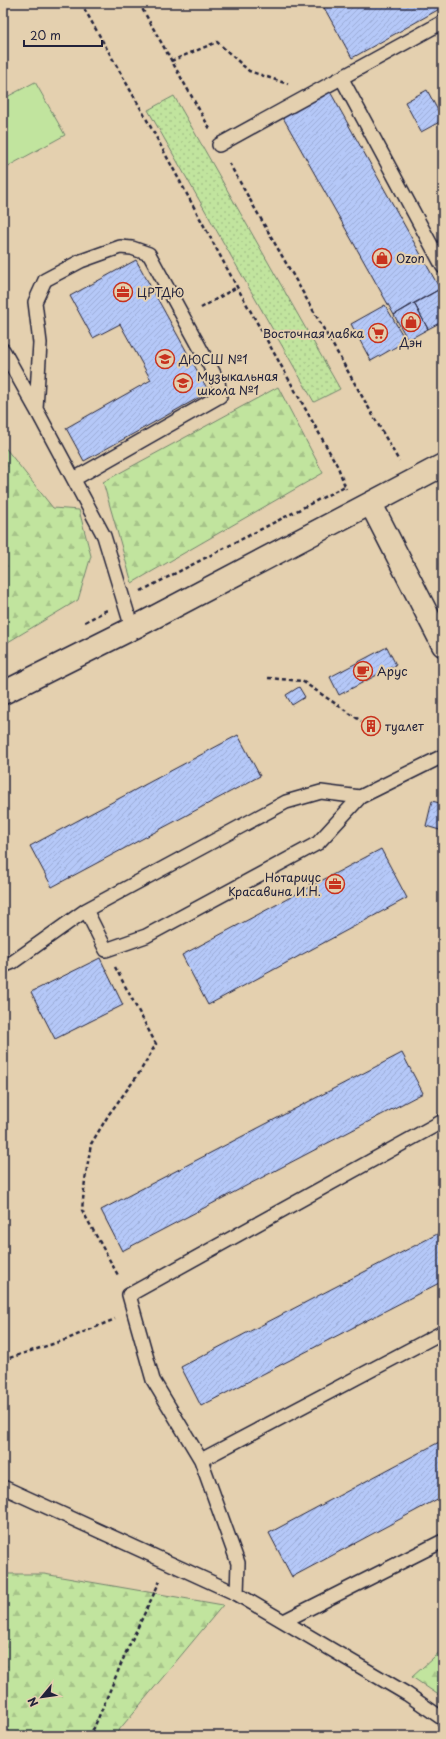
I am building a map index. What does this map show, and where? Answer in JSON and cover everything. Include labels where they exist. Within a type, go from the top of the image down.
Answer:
[{"type":"main road","points":[[3,693],[132,628],[411,482],[442,468]]},
{"type":"main road","points":[[363,508],[443,644]]},
{"type":"lane","points":[[219,145],[342,79],[443,22]]},
{"type":"lane","points":[[342,79],[443,267]]},
{"type":"lane","points":[[36,409],[40,342],[35,302],[45,280],[81,261],[120,247],[132,248],[149,254],[218,381],[220,396],[74,480]]},
{"type":"lane","points":[[3,350],[104,536],[132,628]]},
{"type":"lane","points":[[86,910],[106,950],[146,936],[318,843],[360,797],[443,756]]},
{"type":"lane","points":[[3,966],[13,962],[86,910],[286,802],[321,792],[360,797]]},
{"type":"lane","points":[[237,1594],[238,1563],[201,1460],[153,1380],[129,1295],[443,1121]]},
{"type":"lane","points":[[201,1460],[443,1332]]},
{"type":"lane","points":[[3,1487],[237,1594],[407,1694],[443,1719]]},
{"type":"lane","points":[[284,1621],[443,1542]]},
{"type":"path","points":[[81,3],[338,467],[345,486],[363,508]]},
{"type":"path","points":[[139,3],[411,482]]},
{"type":"path","points":[[171,61],[217,42],[249,71],[316,93]]},
{"type":"path","points":[[184,317],[237,287]]},
{"type":"path","points":[[84,623],[124,600],[345,486]]},
{"type":"path","points":[[268,678],[302,681],[361,721]]},
{"type":"path","points":[[106,950],[156,1044],[138,1075],[109,1114],[91,1144],[84,1187],[82,1210],[129,1295]]},
{"type":"path","points":[[3,1360],[65,1340],[134,1311]]},
{"type":"path","points":[[88,1736],[94,1728],[127,1650],[170,1563]]},
{"type":"green space","points":[[35,82],[65,135],[3,169],[3,99]]},
{"type":"green space","points":[[174,96],[340,389],[314,402],[148,110]]},
{"type":"green space","points":[[278,387],[323,473],[132,583],[103,482]]},
{"type":"green space","points":[[3,445],[53,508],[79,510],[91,556],[78,600],[3,645]]},
{"type":"green space","points":[[3,1574],[44,1574],[223,1605],[114,1736],[3,1736]]},
{"type":"green space","points":[[443,1649],[443,1698],[412,1677]]},
{"type":"building","points":[[443,3],[443,7],[352,58],[322,4]]},
{"type":"building","points":[[328,88],[440,289],[394,315],[281,114]]},
{"type":"building","points":[[427,90],[443,120],[421,132],[405,102]]},
{"type":"building","name":"ДЮСШ №1","points":[[136,260],[209,392],[84,461],[66,428],[151,380],[120,324],[93,338],[70,296]]},
{"type":"building","points":[[440,289],[443,293],[443,321],[428,329],[414,303]]},
{"type":"building","name":"Дэн","points":[[414,303],[428,329],[408,340],[394,315]]},
{"type":"building","name":"Восточная лавка","points":[[385,305],[406,341],[371,361],[351,324]]},
{"type":"building","name":"Арус","points":[[387,647],[396,665],[339,695],[330,677]]},
{"type":"building","points":[[299,687],[305,697],[292,705],[286,695]]},
{"type":"building","name":"туалет","points":[[374,720],[377,726],[368,731],[365,726]]},
{"type":"building","points":[[238,735],[260,776],[52,887],[30,846]]},
{"type":"building","points":[[432,801],[443,804],[443,831],[426,826]]},
{"type":"building","points":[[381,849],[407,898],[208,1005],[182,955]]},
{"type":"building","points":[[100,958],[123,1005],[55,1039],[31,992]]},
{"type":"building","points":[[402,1053],[423,1093],[122,1251],[101,1210]]},
{"type":"building","points":[[443,1231],[443,1281],[201,1406],[181,1367]]},
{"type":"building","points":[[443,1440],[443,1496],[292,1577],[269,1533]]},
{"type":"place","name":"Ozon","points":[[382,258]]},
{"type":"place","name":"ЦРТДЮ","points":[[123,292]]},
{"type":"place","name":"Дэн","points":[[411,322]]},
{"type":"place","name":"Восточная лавка","points":[[378,333]]},
{"type":"place","name":"ДЮСШ №1","points":[[165,359]]},
{"type":"place","name":"Музыкальная школа №1","points":[[183,383]]},
{"type":"place","name":"Арус","points":[[363,671]]},
{"type":"place","name":"туалет","points":[[371,726]]},
{"type":"place","name":"Нотариус Красавина И.Н.","points":[[335,884]]}]
